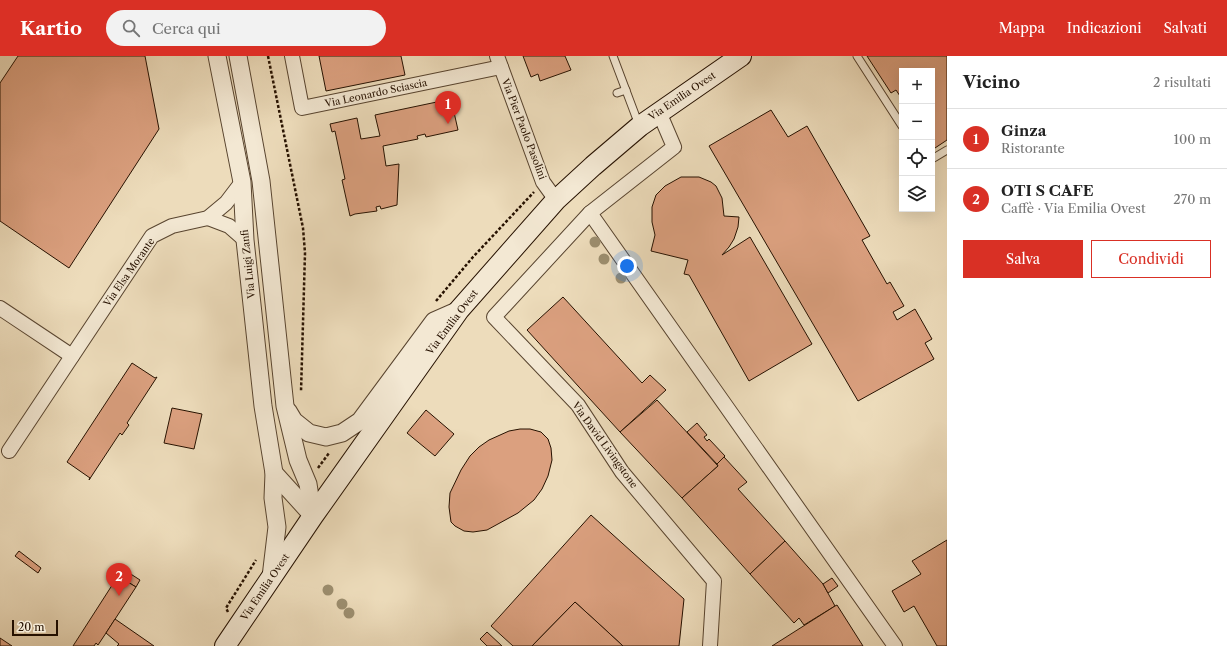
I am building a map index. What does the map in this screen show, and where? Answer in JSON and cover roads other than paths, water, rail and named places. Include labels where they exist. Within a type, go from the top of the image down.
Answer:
[{"type":"main road","name":"Via Emilia Ovest","points":[[225,646],[313,516],[459,310],[556,200],[640,126],[741,56]]},
{"type":"street","name":"Via Luigi Zanfi","points":[[217,56],[242,182],[245,240],[263,406],[274,473],[273,498],[277,527],[271,577]]},
{"type":"street","points":[[238,56],[261,181],[285,406],[298,460],[308,484],[313,516]]},
{"type":"street","name":"Via Leonardo Sciascia","points":[[292,56],[302,108],[499,62]]},
{"type":"street","name":"Via Pier Paolo Pasolini","points":[[499,62],[543,182],[556,200]]},
{"type":"street","name":"Via David Livingstone","points":[[659,112],[674,147],[590,213],[494,317],[578,405],[622,472],[714,581],[710,646]]},
{"type":"street","points":[[242,182],[226,203],[208,218],[229,226],[245,240]]},
{"type":"street","points":[[590,213],[895,646]]},
{"type":"street","name":"Via Elsa Morante","points":[[9,451],[152,236],[172,226],[208,218]]},
{"type":"street","points":[[0,308],[72,356]]},
{"type":"street","points":[[285,406],[294,421],[309,433],[326,437],[342,433],[360,420],[434,321],[459,310]]},
{"type":"street","points":[[274,473],[313,516]]},
{"type":"lane","points":[[613,56],[640,126]]},
{"type":"lane","points":[[857,56],[899,121]]},
{"type":"lane","points":[[617,93],[626,90]]},
{"type":"lane","points":[[935,157],[947,150]]},
{"type":"place","name":"Ginza","points":[[448,124]]},
{"type":"place","name":"OTI S CAFE","points":[[119,596]]}]
